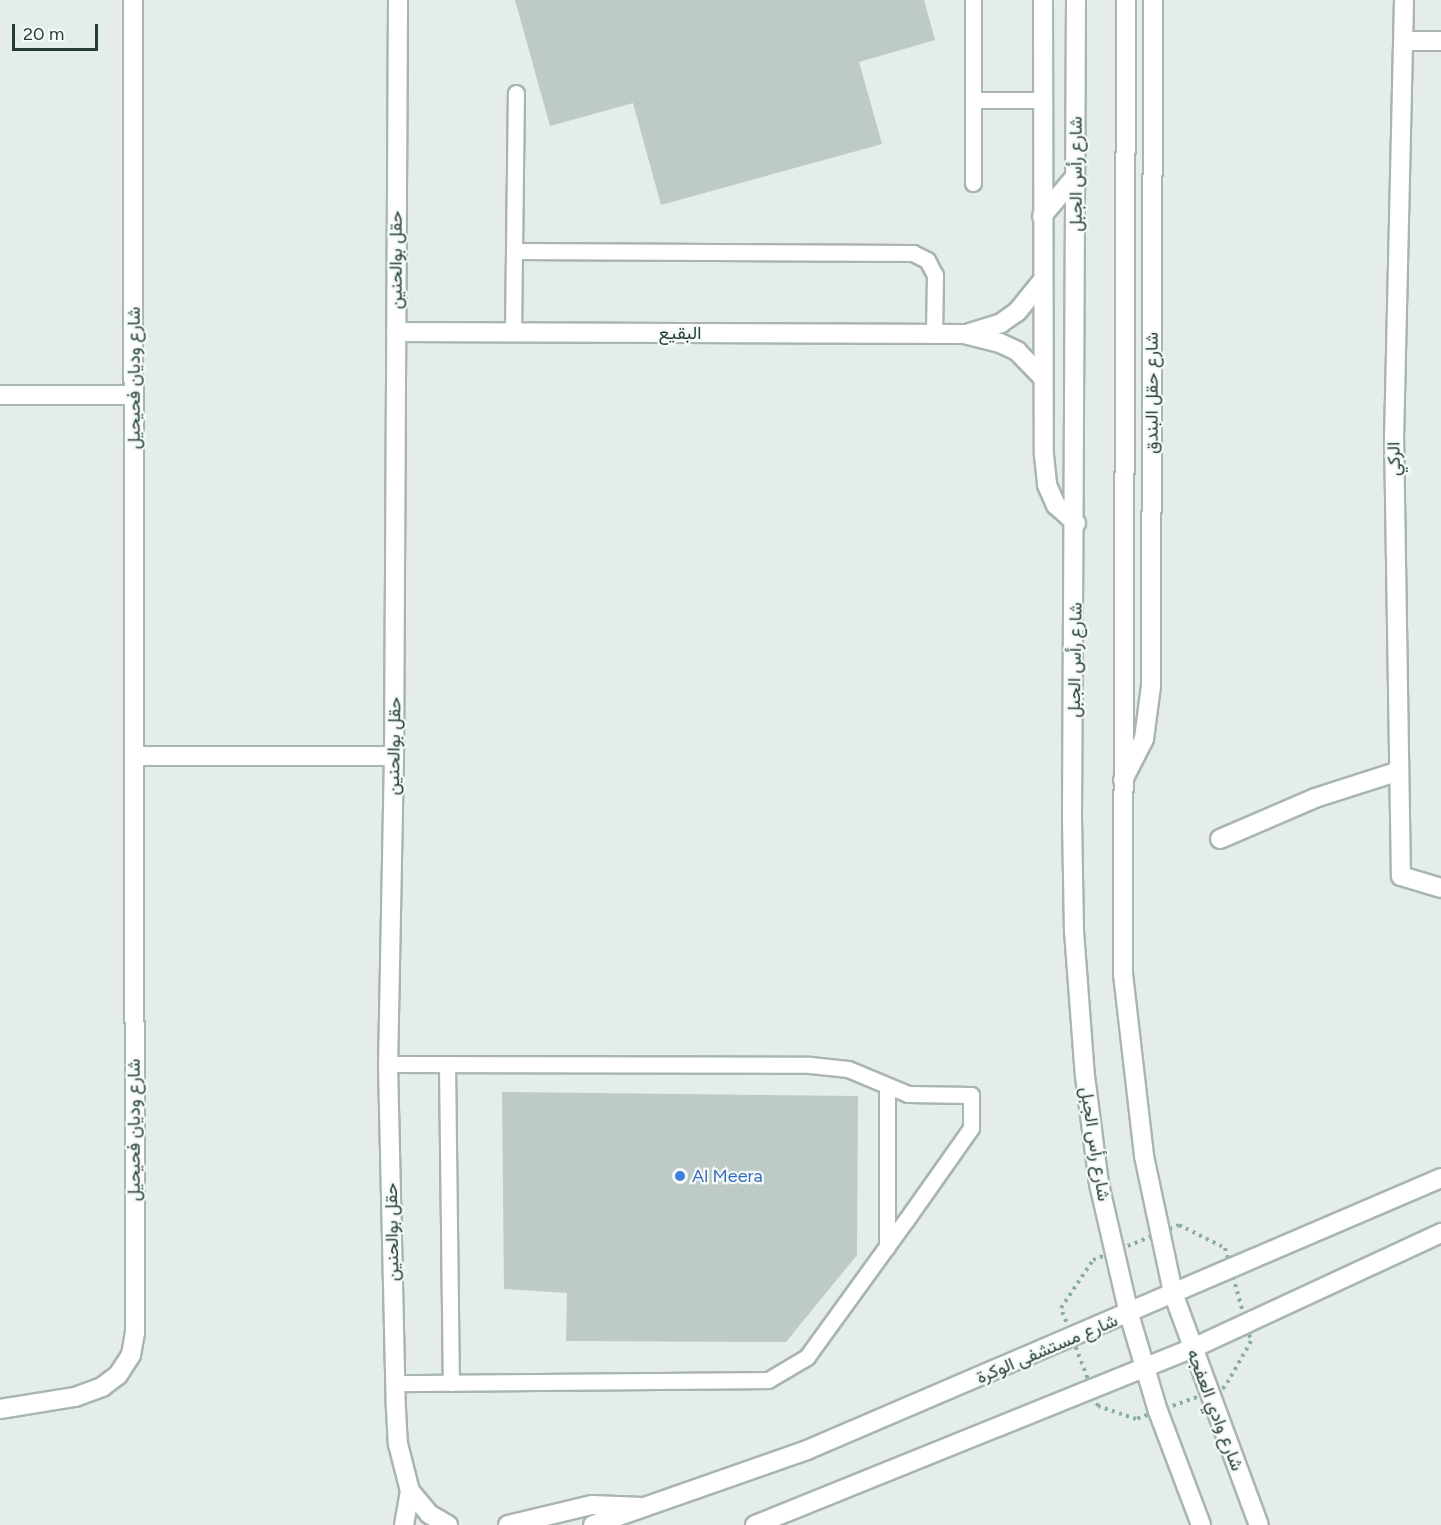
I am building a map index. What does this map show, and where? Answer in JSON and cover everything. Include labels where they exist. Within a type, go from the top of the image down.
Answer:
[{"type":"street","name":"شارع وديان فحيحيل","points":[[0,1409],[75,1397],[102,1387],[118,1375],[131,1355],[135,1333],[133,0]]},
{"type":"street","name":"حقل بوالحنين","points":[[398,0],[394,756],[388,1064],[398,1444],[410,1491],[404,1525]]},
{"type":"street","points":[[1043,0],[1041,282],[1047,485],[1056,505],[1076,523]]},
{"type":"street","name":"شارع رأس الجبل","points":[[1076,0],[1076,523],[1072,818],[1076,970],[1099,1184],[1129,1314]]},
{"type":"street","points":[[1126,0],[1123,974],[1144,1156],[1173,1293]]},
{"type":"street","name":"شارع حقل البندق","points":[[1123,780],[1144,739],[1151,686],[1153,0]]},
{"type":"street","name":"الركي","points":[[1404,0],[1405,41],[1394,434],[1401,876],[1441,888]]},
{"type":"street","points":[[1405,41],[1441,41]]},
{"type":"street","points":[[1042,216],[1075,177]]},
{"type":"street","name":"البقيع","points":[[396,332],[964,334],[983,330],[1009,317],[1041,282]]},
{"type":"street","name":"البقيع","points":[[964,334],[1000,343],[1017,351],[1043,378]]},
{"type":"street","points":[[0,395],[134,395]]},
{"type":"street","points":[[134,756],[394,756]]},
{"type":"street","points":[[1220,839],[1315,798],[1399,771]]},
{"type":"street","name":"شارع مستشفى الوكرة","points":[[592,1525],[807,1450],[1129,1314],[1441,1178]]},
{"type":"street","points":[[755,1525],[1191,1348],[1441,1233]]},
{"type":"street","name":"شارع وادي العفجه","points":[[1173,1293],[1191,1348],[1258,1525]]},
{"type":"street","points":[[1129,1314],[1144,1368],[1201,1525]]},
{"type":"street","name":"حقل بوالحنين","points":[[410,1491],[429,1514],[448,1525]]},
{"type":"street","name":"شارع مستشفى الوكرة","points":[[508,1525],[592,1505],[648,1507]]},
{"type":"lane","points":[[973,0],[973,183]]},
{"type":"lane","points":[[513,333],[516,93]]},
{"type":"lane","points":[[973,100],[1042,100]]},
{"type":"lane","points":[[514,251],[913,253],[927,260],[935,275],[934,334]]},
{"type":"lane","points":[[388,1064],[810,1065],[848,1069],[908,1094],[971,1095],[971,1128],[887,1247],[807,1357],[768,1380],[396,1383]]},
{"type":"lane","points":[[447,1064],[451,1383]]},
{"type":"lane","points":[[887,1086],[887,1247]]},
{"type":"building","points":[[515,0],[924,0],[935,40],[859,62],[882,144],[661,205],[633,103],[550,126]]},
{"type":"building","name":"Al Meera","points":[[502,1092],[858,1096],[857,1255],[786,1342],[566,1341],[567,1293],[504,1289]]},
{"type":"place","name":"Al Meera","points":[[680,1176]]}]
